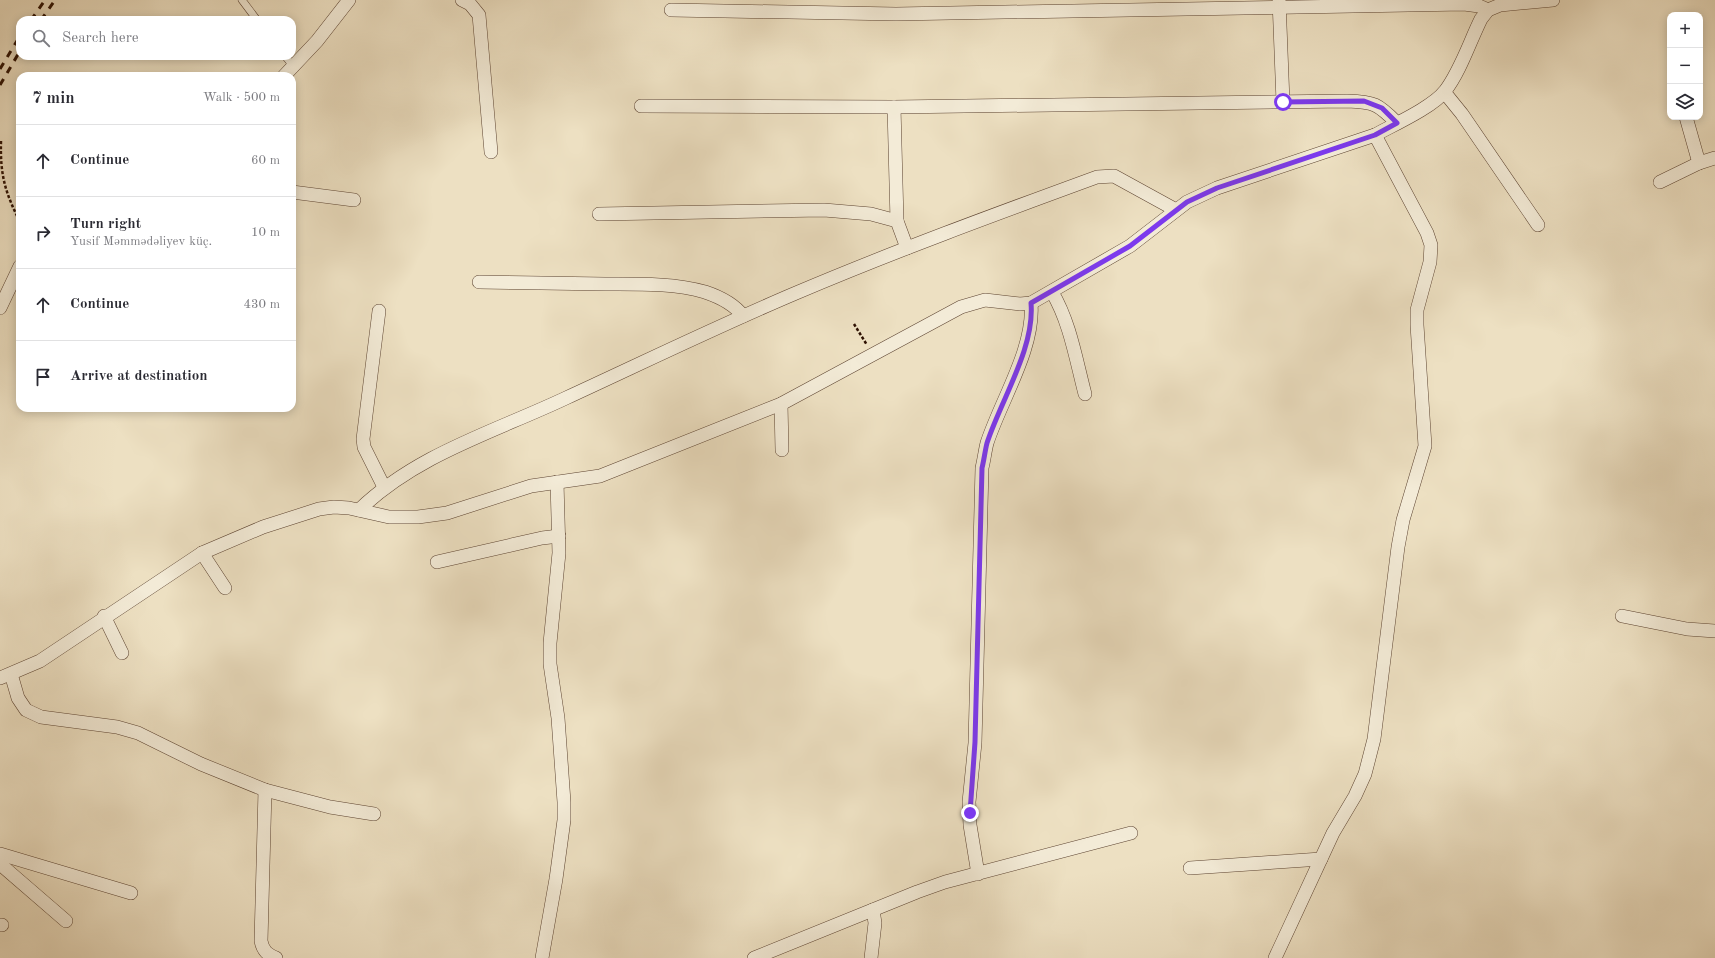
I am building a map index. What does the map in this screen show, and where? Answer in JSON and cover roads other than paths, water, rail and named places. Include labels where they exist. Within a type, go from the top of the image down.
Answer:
[{"type":"street","points":[[289,72],[336,19],[349,0]]},
{"type":"street","points":[[462,0],[470,4],[479,15],[491,152]]},
{"type":"street","points":[[374,814],[330,807],[265,790],[201,764],[138,733],[117,727],[41,717],[26,710],[6,676],[40,661],[104,616],[202,553],[263,527],[318,509],[342,507],[389,517],[418,517],[447,513],[531,486],[600,476],[781,404],[961,307],[985,300],[1020,304],[1031,303],[1052,292],[1141,238],[1187,202],[1217,188],[1375,135],[1397,123],[1433,102],[1445,92],[1481,19],[1488,10],[1500,5],[1553,0]]},
{"type":"street","points":[[670,10],[896,14],[1280,4],[1464,4],[1479,6],[1488,10]]},
{"type":"street","points":[[1280,4],[1283,102]]},
{"type":"street","points":[[1445,92],[1462,114],[1538,225]]},
{"type":"street","points":[[641,106],[894,107],[1364,101],[1382,108],[1397,123]]},
{"type":"street","points":[[894,107],[898,221],[907,248]]},
{"type":"street","points":[[1687,120],[1699,163]]},
{"type":"street","points":[[1275,958],[1333,833],[1355,796],[1365,774],[1374,739],[1398,547],[1403,520],[1425,446],[1417,310],[1430,262],[1431,245],[1427,233],[1375,135]]},
{"type":"street","points":[[1660,182],[1699,163],[1715,158]]},
{"type":"street","points":[[359,510],[384,487],[462,442],[545,408],[743,316],[907,248],[1104,175],[1114,176],[1176,210]]},
{"type":"street","points":[[296,193],[354,200]]},
{"type":"street","points":[[599,214],[824,210],[871,214],[898,221]]},
{"type":"street","points":[[479,282],[643,284],[670,287],[704,292],[716,296],[727,301],[738,309],[743,316]]},
{"type":"street","points":[[0,308],[15,290]]},
{"type":"street","points":[[1052,292],[1065,319],[1085,394]]},
{"type":"street","points":[[978,874],[970,825],[969,802],[975,742],[982,468],[987,444],[1028,338],[1032,317],[1031,303]]},
{"type":"street","points":[[379,311],[363,439],[366,451],[384,487]]},
{"type":"street","points":[[781,404],[782,450]]},
{"type":"street","points":[[542,958],[556,879],[564,820],[558,718],[550,650],[559,553],[557,482]]},
{"type":"street","points":[[437,562],[542,538],[559,536]]},
{"type":"street","points":[[202,553],[225,588]]},
{"type":"street","points":[[104,616],[122,653]]},
{"type":"street","points":[[1622,616],[1687,629],[1715,631]]},
{"type":"street","points":[[265,790],[261,941],[263,949],[276,958]]},
{"type":"street","points":[[754,958],[917,892],[1131,833]]},
{"type":"street","points":[[0,854],[131,893]]},
{"type":"street","points":[[1190,868],[1321,859]]},
{"type":"street","points":[[0,864],[66,921]]},
{"type":"street","points":[[871,958],[875,923],[873,910]]},
{"type":"lane","points":[[242,0],[254,16]]},
{"type":"lane","points":[[286,60],[289,72]]},
{"type":"railway","points":[[34,16],[45,0]]},
{"type":"railway","points":[[44,16],[55,0]]},
{"type":"railway","points":[[0,69],[16,43]]},
{"type":"railway","points":[[0,85],[16,58]]}]
